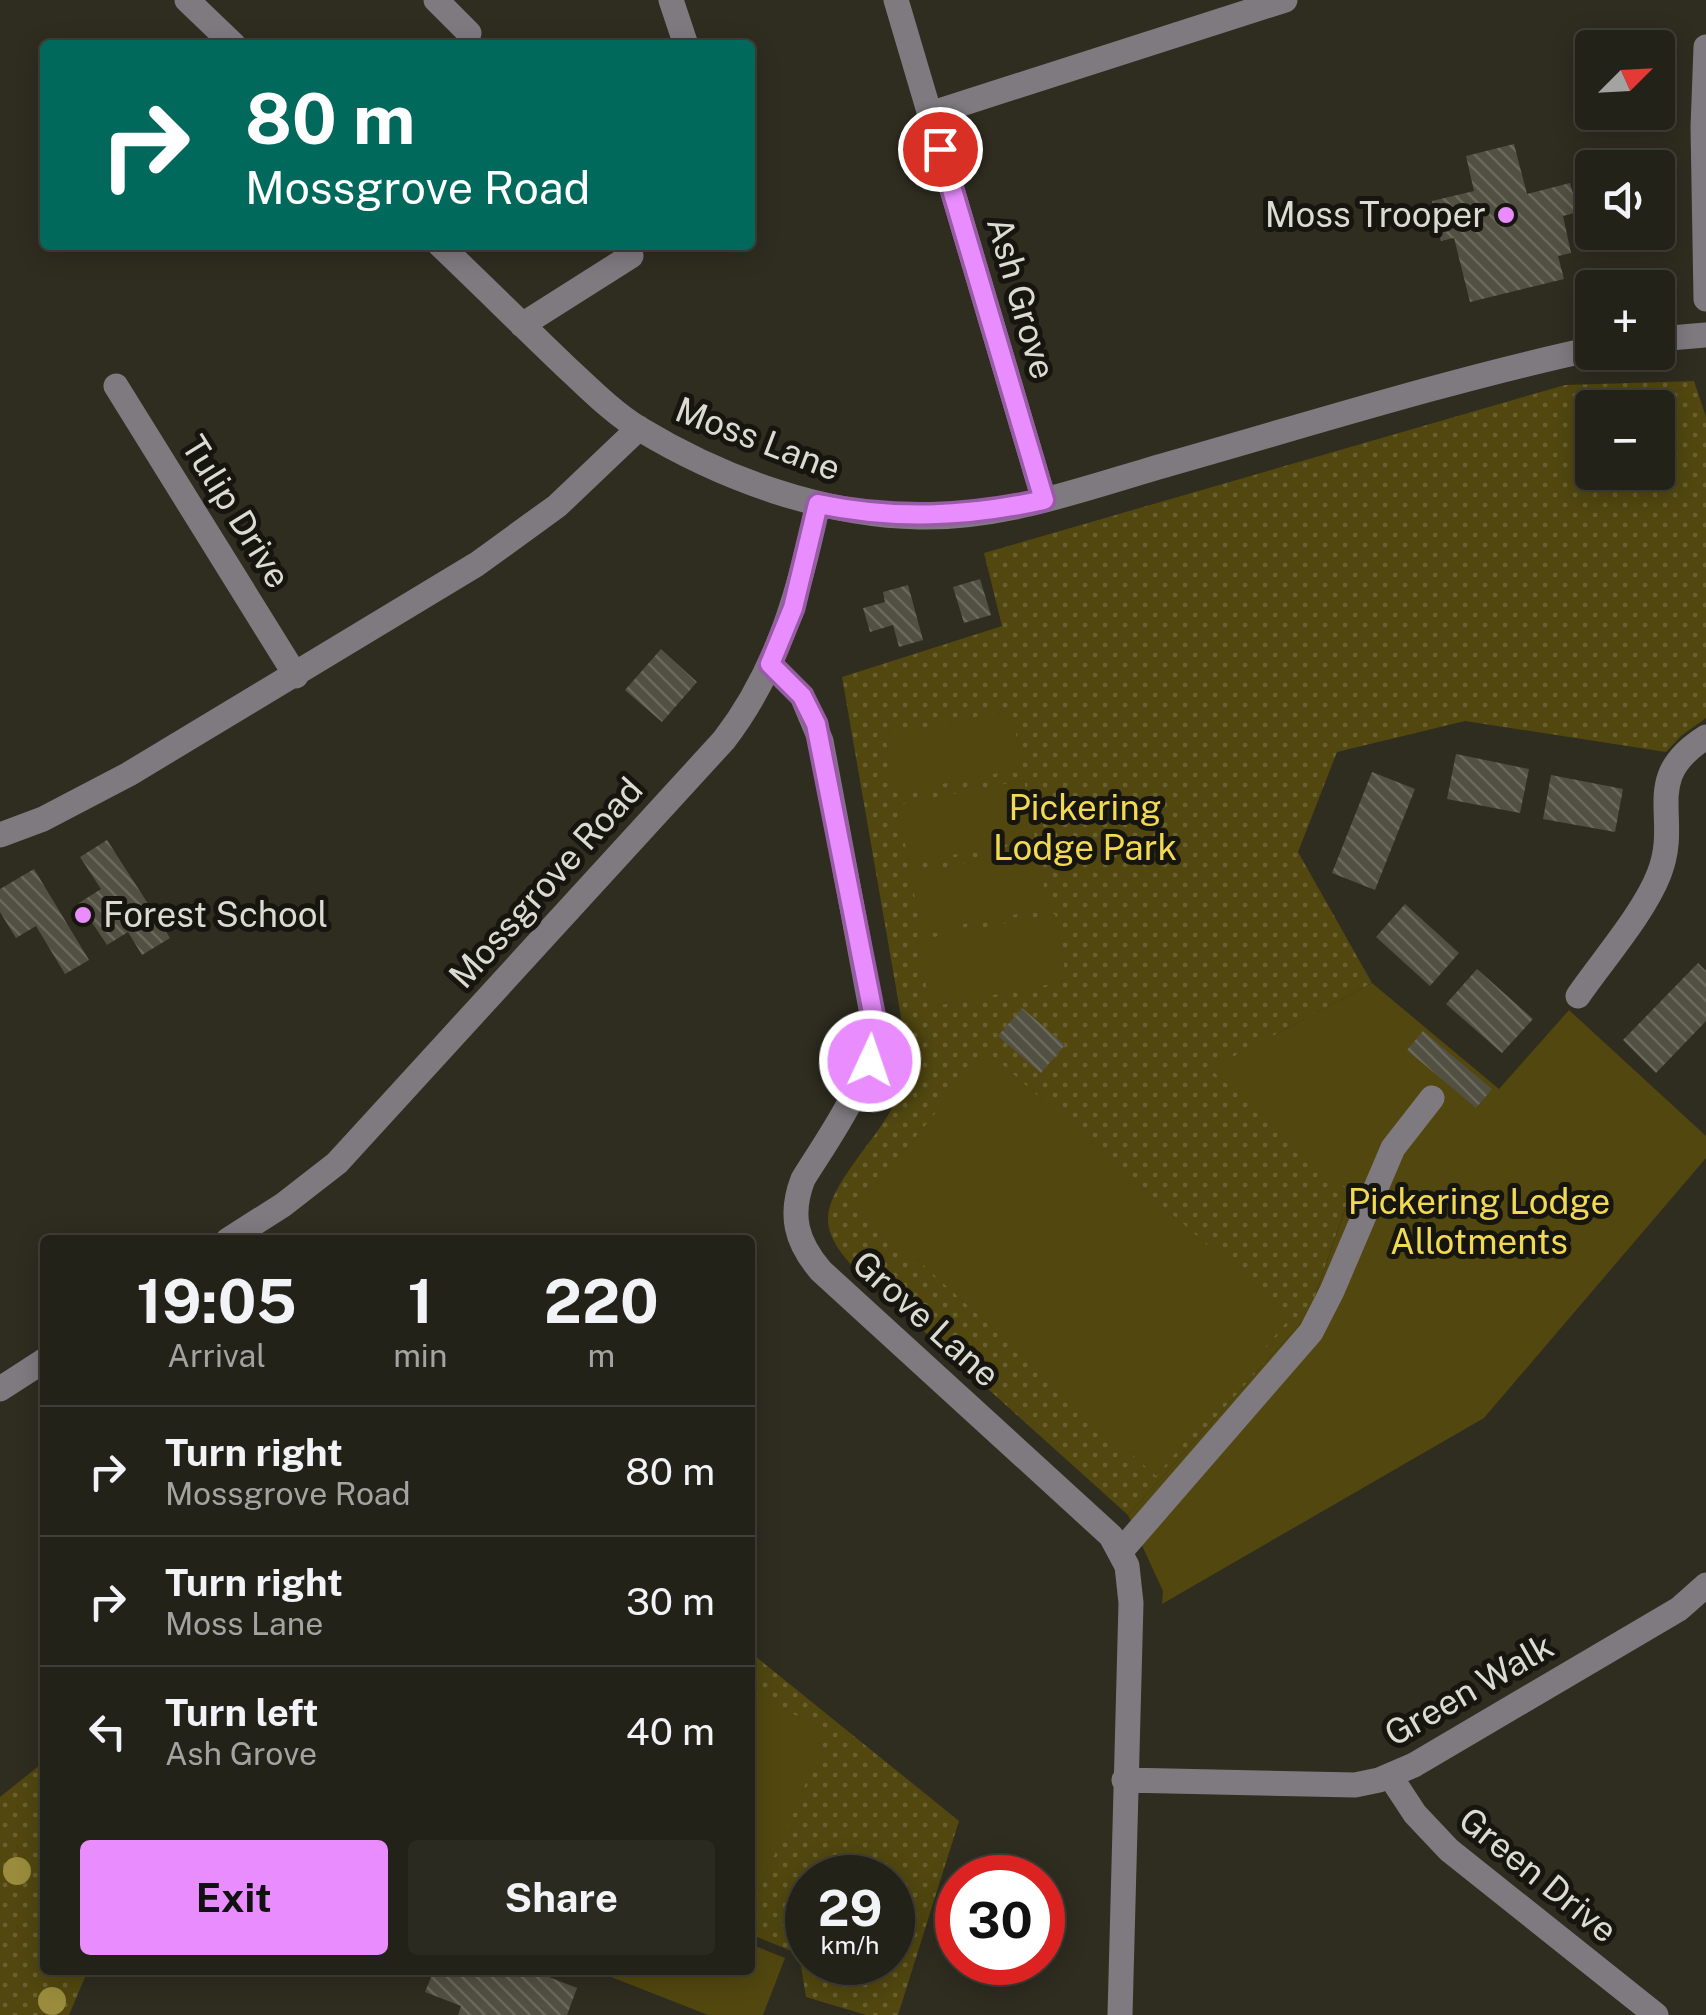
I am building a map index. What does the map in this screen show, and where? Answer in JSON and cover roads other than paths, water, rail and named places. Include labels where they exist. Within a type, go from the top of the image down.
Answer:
[{"type":"street","points":[[187,0],[229,40]]},
{"type":"street","points":[[671,0],[684,40]]},
{"type":"street","name":"Ash Grove","points":[[896,0],[1044,500]]},
{"type":"street","points":[[930,114],[1285,0]]},
{"type":"street","points":[[448,4],[468,33]]},
{"type":"street","points":[[1706,47],[1706,298]]},
{"type":"street","points":[[445,250],[599,397],[638,428]]},
{"type":"street","points":[[522,325],[629,250]]},
{"type":"street","points":[[1675,338],[1706,335]]},
{"type":"street","name":"Moss Lane","points":[[0,834],[90,796],[296,676],[511,542],[556,506],[638,428],[720,469],[818,504],[922,517],[996,510],[1044,500],[1354,410],[1575,352]]},
{"type":"street","name":"Tulip Drive","points":[[116,386],[296,676]]},
{"type":"street","name":"Mossgrove Road","points":[[236,1235],[309,1186],[366,1134],[724,740],[755,695],[793,608],[818,504]]},
{"type":"street","name":"Grove Lane","points":[[770,664],[802,696],[821,741],[875,1030],[863,1080],[797,1195],[795,1224],[800,1240],[821,1271],[1097,1522],[1121,1551]]},
{"type":"street","points":[[1578,996],[1659,874],[1665,847],[1670,770],[1684,753],[1706,737]]},
{"type":"street","points":[[1120,2015],[1131,1602],[1128,1566],[1121,1551],[1310,1332],[1332,1291],[1392,1148],[1432,1098]]},
{"type":"street","points":[[0,1389],[40,1363]]},
{"type":"street","name":"Green Walk","points":[[1124,1780],[1355,1785],[1390,1776],[1679,1609],[1706,1585]]},
{"type":"street","name":"Green Drive","points":[[1390,1776],[1415,1814],[1449,1850],[1656,2015]]},
{"type":"place","name":"Moss Trooper","points":[[1506,215]]},
{"type":"place","name":"Forest School","points":[[83,915]]},
{"type":"park label","name":"Pickering Lodge Park","points":[[1085,828]]},
{"type":"park label","name":"Pickering Lodge Allotments","points":[[1479,1222]]}]
